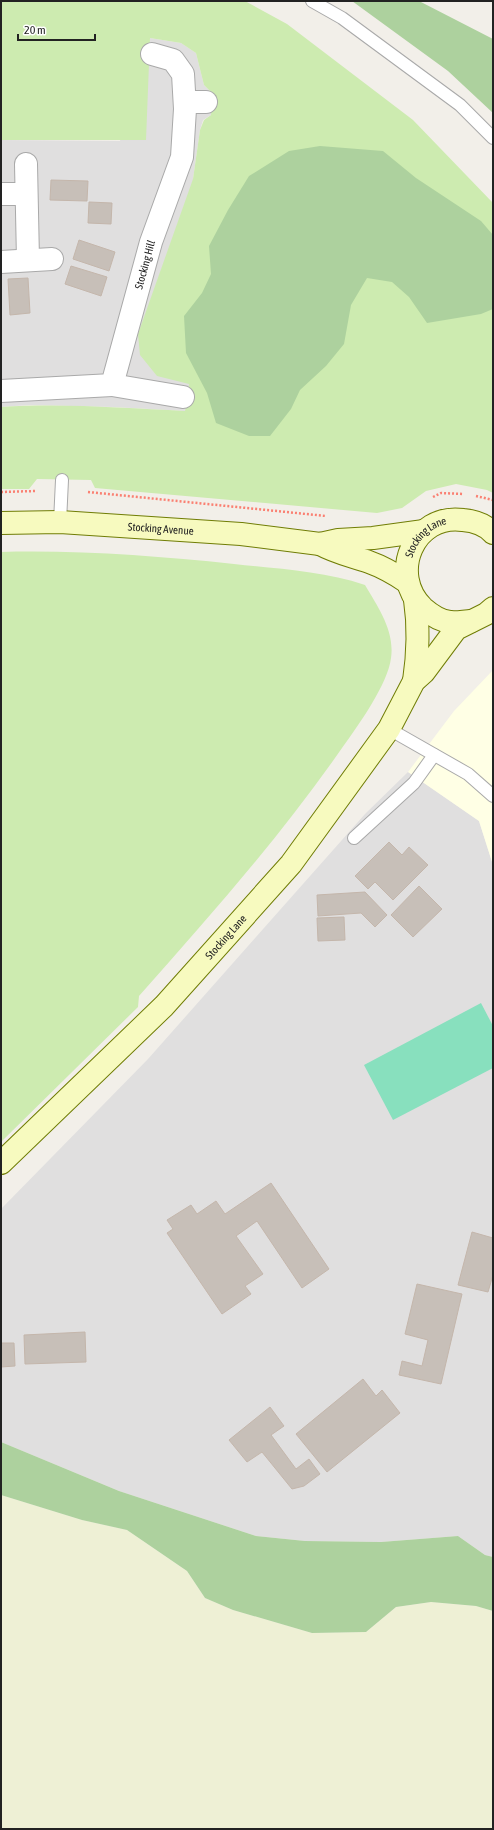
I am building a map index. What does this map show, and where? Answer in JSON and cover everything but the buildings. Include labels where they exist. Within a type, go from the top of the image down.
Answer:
[{"type":"main road","name":"Stocking Lane","points":[[414,681],[418,639],[418,616],[411,591],[407,564],[412,546],[424,531],[439,522],[456,519],[474,521],[492,530]]},
{"type":"main road","name":"Stocking Avenue","points":[[1,523],[60,522],[241,534],[320,544],[338,540],[373,538],[424,531]]},
{"type":"main road","name":"Stocking Avenue","points":[[320,544],[334,552],[368,562],[391,572],[411,591]]},
{"type":"main road","name":"Stocking Lane","points":[[411,591],[430,614],[450,622],[471,621]]},
{"type":"main road","name":"Stocking Lane","points":[[1,1163],[164,1006],[291,864],[389,729],[414,681],[424,672],[456,629],[486,614],[493,608]]},
{"type":"street","name":"Stocking Hill","points":[[112,385],[151,242],[182,157],[185,102],[183,74],[172,60],[152,54]]},
{"type":"street","points":[[185,102],[206,102]]},
{"type":"street","points":[[26,164],[28,260]]},
{"type":"street","points":[[1,194],[26,194]]},
{"type":"street","points":[[1,262],[52,259]]},
{"type":"street","points":[[1,391],[112,385],[183,397]]},
{"type":"lane","points":[[312,1],[342,18],[460,104],[493,138]]},
{"type":"lane","points":[[60,522],[62,480]]},
{"type":"lane","points":[[389,729],[468,774],[493,796]]},
{"type":"lane","points":[[354,838],[414,784],[434,755]]},
{"type":"path","points":[[1,492],[36,491]]},
{"type":"shaded area","points":[[150,38],[181,43],[196,53],[204,85],[212,93],[211,115],[203,120],[200,130],[193,179],[190,384],[185,411],[114,407],[29,405],[1,407],[1,140],[120,141]]},
{"type":"shaded area","points":[[493,670],[493,865],[479,821],[408,772],[454,711]]},
{"type":"shaded area","points":[[408,772],[479,821],[493,865],[493,1557],[485,1555],[458,1536],[381,1542],[305,1541],[256,1536],[119,1491],[1,1442],[1,1209],[148,1059],[365,814]]},
{"type":"shaded area","points":[[1,1495],[82,1520],[127,1530],[187,1571],[205,1598],[233,1610],[312,1633],[366,1632],[396,1607],[431,1602],[476,1606],[493,1611],[493,1829],[1,1829]]},
{"type":"green space","points":[[1,1],[245,1],[287,24],[413,120],[493,203],[493,493],[487,490],[456,484],[426,491],[402,508],[377,513],[95,488],[91,480],[37,479],[29,489],[1,489],[1,407],[116,407],[185,411],[189,384],[157,376],[140,355],[138,334],[193,179],[200,130],[204,120],[211,115],[212,93],[204,85],[196,53],[181,43],[150,38],[146,140],[1,140]]},
{"type":"green space","points":[[352,1],[419,1],[493,39],[493,113],[448,71]]},
{"type":"green space","points":[[320,146],[383,151],[416,178],[481,221],[493,235],[493,309],[481,314],[427,323],[409,297],[392,282],[367,278],[351,305],[344,344],[326,366],[300,390],[291,409],[270,436],[249,436],[216,423],[207,393],[186,353],[184,316],[202,293],[211,274],[209,246],[228,210],[249,176],[289,151]]},
{"type":"green space","points":[[1,552],[118,554],[176,558],[300,571],[349,580],[365,585],[388,629],[392,648],[389,668],[364,717],[295,813],[218,906],[139,996],[138,1007],[1,1142]]},
{"type":"green space","points":[[481,1003],[493,1026],[493,1068],[393,1120],[364,1065]]},
{"type":"green space","points":[[1,1442],[119,1491],[256,1536],[305,1541],[381,1542],[458,1536],[485,1555],[493,1557],[493,1611],[476,1606],[431,1602],[396,1607],[366,1632],[312,1633],[233,1610],[205,1598],[187,1571],[127,1530],[82,1520],[1,1495]]}]
